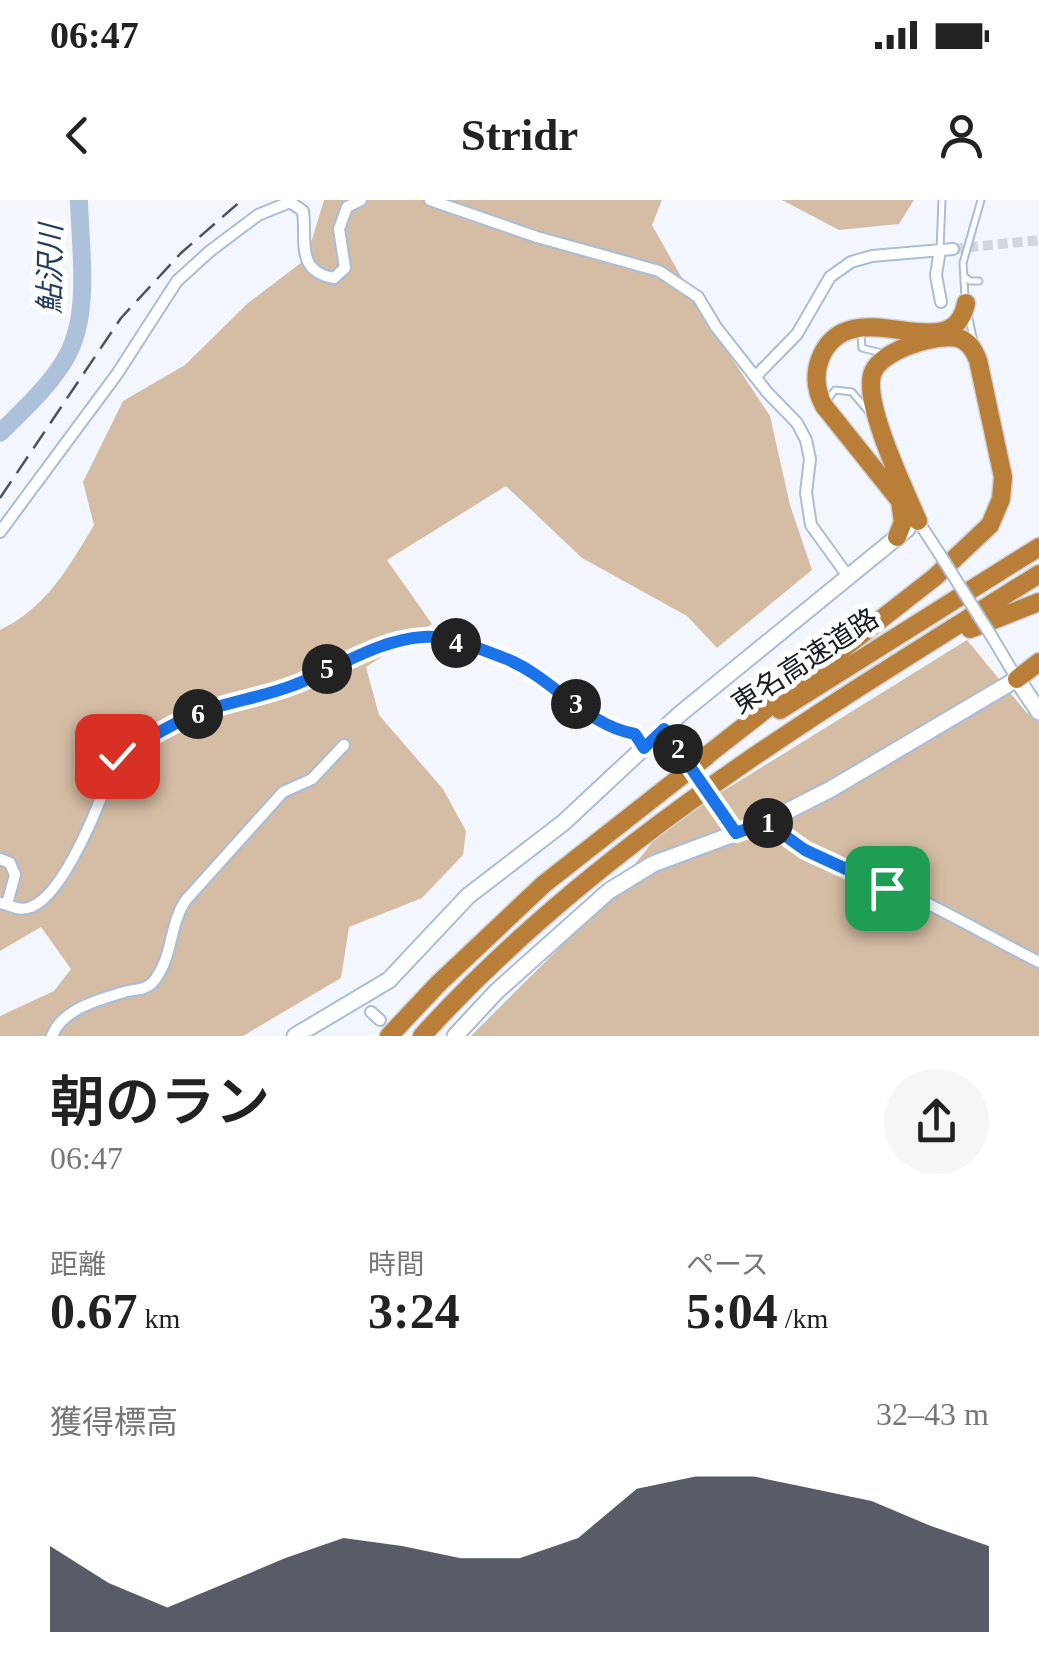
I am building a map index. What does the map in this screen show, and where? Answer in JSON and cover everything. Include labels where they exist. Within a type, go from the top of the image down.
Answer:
[{"type":"highway","points":[[897,537],[903,522],[900,501],[829,412],[820,397],[816,378],[824,352],[846,332],[876,325],[920,334],[947,330],[961,320],[966,303]]},
{"type":"highway","points":[[701,760],[934,577],[990,526],[1004,477],[978,360],[970,346],[954,337],[890,352],[875,366],[870,388],[890,453],[918,521]]},
{"type":"highway","name":"東名高速道路","points":[[380,1023],[439,983],[544,884],[701,760],[1039,547]]},
{"type":"highway","name":"東名高速道路","points":[[422,1036],[492,965],[617,856],[759,752],[1039,574]]},
{"type":"highway","points":[[870,680],[966,630],[1039,602]]},
{"type":"highway","points":[[1017,679],[1039,664]]},
{"type":"street","points":[[0,532],[118,374],[177,281],[258,215],[290,202],[304,212],[303,246],[310,266],[320,276],[334,278],[345,268],[339,229],[347,207],[362,200]]},
{"type":"street","points":[[430,200],[537,237],[659,271],[698,297],[756,378],[797,423],[810,459],[806,493],[811,525],[847,575]]},
{"type":"street","points":[[756,378],[797,334],[830,278],[850,262],[872,256],[953,249]]},
{"type":"street","points":[[940,250],[936,274],[941,302]]},
{"type":"street","points":[[296,1036],[389,980],[468,896],[564,823],[664,729],[847,575],[918,521],[1039,712]]},
{"type":"street","points":[[0,858],[10,863],[15,874],[3,904],[18,910],[30,908],[49,896],[98,808],[117,756],[193,715],[294,685],[382,646],[424,637],[448,640],[506,658],[536,674],[608,726],[635,734],[644,748]]},
{"type":"street","points":[[455,1036],[497,991],[609,891],[654,864],[766,822],[892,755],[1017,679]]},
{"type":"street","points":[[664,729],[736,833]]},
{"type":"street","points":[[52,1036],[64,1017],[96,1001],[152,983],[170,950],[175,920],[185,902],[284,792],[312,779],[344,745]]},
{"type":"street","points":[[766,822],[805,850],[920,900],[1039,962]]},
{"type":"lane","points":[[940,250],[942,200]]},
{"type":"lane","points":[[978,360],[962,268],[982,200]]},
{"type":"lane","points":[[962,268],[967,280],[979,281]]},
{"type":"lane","points":[[876,325],[860,336],[862,348],[877,354],[890,352]]},
{"type":"lane","points":[[829,412],[831,394],[852,392],[867,409],[876,441],[890,453]]},
{"type":"shaded area","points":[[324,200],[662,200],[652,225],[700,310],[770,416],[790,505],[812,570],[717,648],[687,616],[582,558],[506,486],[387,560],[432,624],[366,667],[379,715],[443,789],[466,831],[463,855],[422,898],[349,927],[341,978],[243,1036],[0,1036],[0,1016],[54,991],[71,969],[41,927],[0,951],[0,630],[44,598],[94,525],[83,482],[123,401],[185,365],[248,303],[306,259]]},
{"type":"shaded area","points":[[782,200],[914,200],[899,224],[839,230]]},
{"type":"shaded area","points":[[967,640],[1026,712],[1039,722],[1039,1036],[471,1036],[605,902],[654,840],[696,808]]},
{"type":"waterway","name":"鮎沢川","points":[[0,433],[53,377],[74,339],[82,300],[79,200]]},
{"type":"tunnel","points":[[953,249],[1039,240]]},
{"type":"railway","points":[[0,498],[121,318],[181,253],[242,200]]},
{"type":"route","points":[[117,756],[193,715],[294,685],[382,646],[424,637],[448,640],[506,658],[536,674],[595,719],[635,734],[644,748],[664,729],[736,833],[766,822],[805,850],[887,888]]}]
